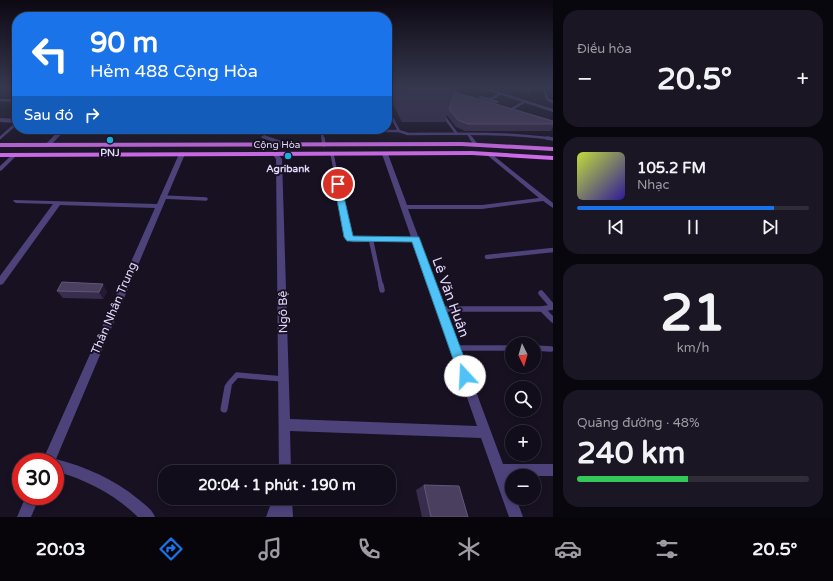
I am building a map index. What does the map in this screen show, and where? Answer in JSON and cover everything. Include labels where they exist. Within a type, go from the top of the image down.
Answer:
[{"type":"main road","name":"Cộng Hòa","points":[[0,155],[182,154],[271,150],[288,145],[414,144],[476,145],[553,149]]},
{"type":"main road","name":"Cộng Hòa","points":[[0,145],[271,150],[332,154],[489,154],[552,158]]},
{"type":"main road","name":"Cộng Hòa","points":[[0,150],[465,149],[552,158]]},
{"type":"street","points":[[0,120],[12,121]]},
{"type":"street","points":[[48,145],[59,134]]},
{"type":"street","points":[[264,134],[264,137],[288,145]]},
{"type":"street","name":"Ngô Bệ","points":[[264,137],[264,141],[279,159],[286,425],[285,465]]},
{"type":"street","name":"Thân Nhân Trung","points":[[52,453],[160,201],[182,154]]},
{"type":"street","name":"Lê Văn Huân","points":[[385,154],[516,517]]},
{"type":"street","points":[[489,154],[553,206]]},
{"type":"street","points":[[0,169],[14,155]]},
{"type":"street","points":[[404,207],[482,207],[545,199]]},
{"type":"street","points":[[16,201],[160,201]]},
{"type":"street","points":[[0,282],[58,202]]},
{"type":"street","points":[[286,425],[485,432]]},
{"type":"street","points":[[64,467],[91,476],[113,488],[148,517]]},
{"type":"street","points":[[500,470],[553,470]]},
{"type":"street","points":[[24,517],[29,505]]},
{"type":"street","points":[[273,517],[277,505]]},
{"type":"street","points":[[286,505],[286,517]]},
{"type":"lane","points":[[510,111],[517,114]]},
{"type":"lane","points":[[441,112],[457,134]]},
{"type":"lane","points":[[393,120],[399,131]]},
{"type":"lane","points":[[0,138],[12,127]]},
{"type":"lane","points":[[392,131],[399,131],[408,134],[468,134],[540,137],[553,139]]},
{"type":"lane","points":[[322,134],[324,145]]},
{"type":"lane","points":[[408,134],[414,144]]},
{"type":"lane","points":[[468,134],[476,145]]},
{"type":"lane","points":[[332,154],[349,237],[353,240],[416,239]]},
{"type":"lane","points":[[160,201],[206,198]]},
{"type":"lane","points":[[371,240],[382,290]]},
{"type":"lane","points":[[487,257],[553,250]]},
{"type":"lane","points":[[441,309],[542,309],[553,307],[541,292]]},
{"type":"lane","points":[[542,309],[553,320]]},
{"type":"lane","points":[[455,348],[505,348]]},
{"type":"lane","points":[[541,348],[551,349]]},
{"type":"lane","points":[[224,409],[230,384],[237,375],[284,379]]},
{"type":"building","points":[[451,111],[520,111],[553,121],[553,124],[468,124],[458,120]]},
{"type":"building","points":[[62,282],[103,284],[99,292],[57,291]]},
{"type":"building","points":[[424,485],[459,486],[468,517],[431,517]]},
{"type":"place","name":"PNJ","points":[[110,140]]},
{"type":"place","name":"Agribank","points":[[288,156]]},
{"type":"route","points":[[338,184],[350,239],[416,239],[465,376]]}]
